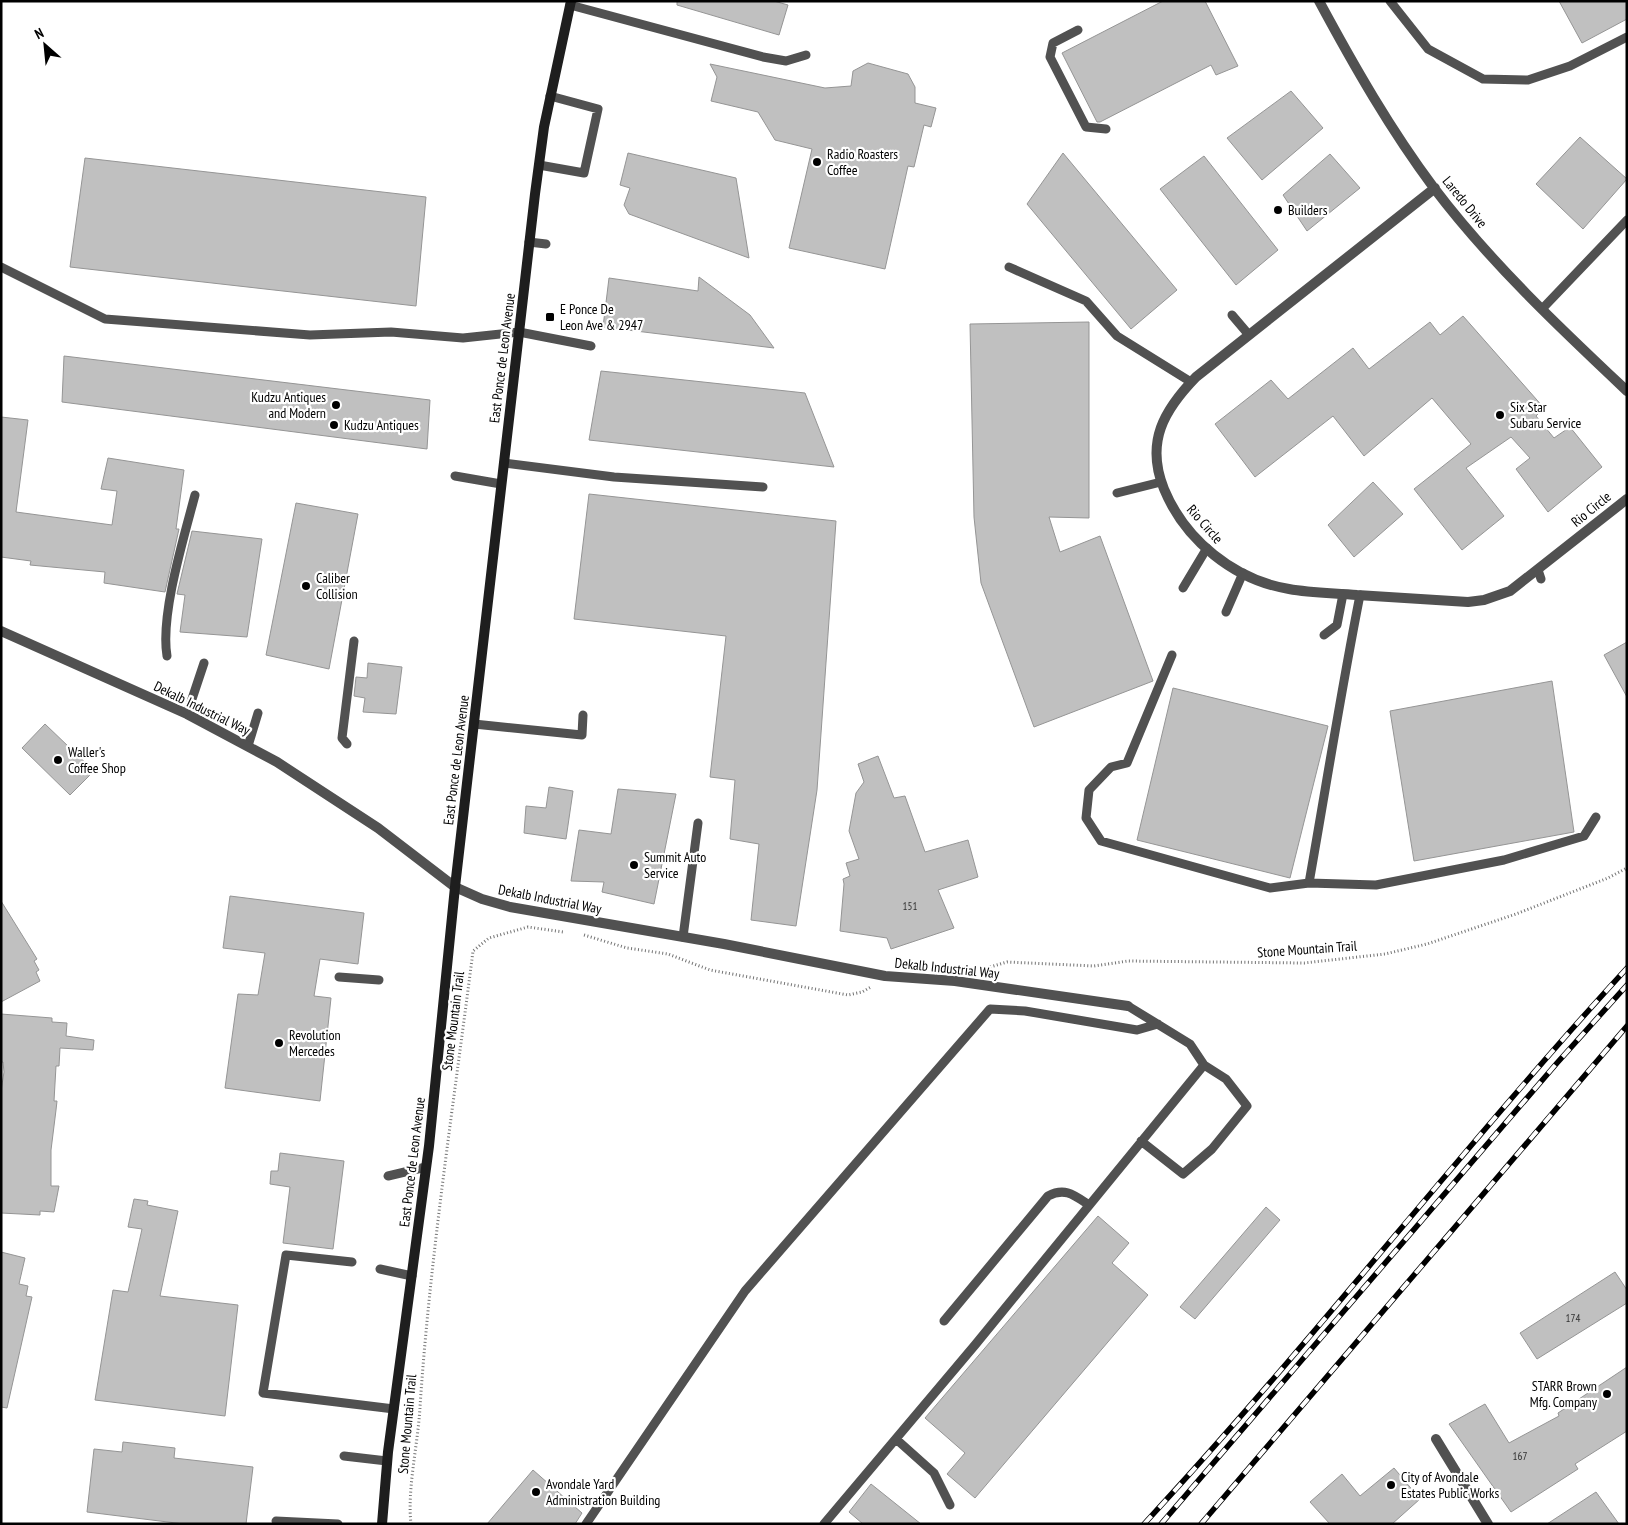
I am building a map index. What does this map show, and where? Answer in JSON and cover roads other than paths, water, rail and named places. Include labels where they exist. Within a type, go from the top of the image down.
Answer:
[{"type":"main road","name":"East Ponce de Leon Avenue","points":[[382,1524],[387,1461],[426,1167],[455,887],[529,242],[550,96],[570,3]]},
{"type":"street","name":"Laredo Drive","points":[[1318,1],[1372,96],[1435,188],[1503,268],[1627,392]]},
{"type":"street","name":"Rio Circle","points":[[1435,188],[1191,382],[1171,405],[1158,435],[1156,451],[1157,470],[1181,521],[1218,559],[1268,584],[1289,589],[1343,594],[1468,602],[1484,600],[1540,575],[1627,499]]},
{"type":"street","name":"Dekalb Industrial Way","points":[[1,631],[187,714],[248,746],[335,798],[385,833],[455,887],[482,899],[510,908],[684,937],[885,976],[954,981],[1128,1006]]},
{"type":"street","points":[[1436,1439],[1488,1524]]},
{"type":"lane","points":[[1390,1],[1428,49],[1484,79],[1528,80],[1570,66],[1627,37]]},
{"type":"lane","points":[[570,3],[763,57],[786,61],[806,54]]},
{"type":"lane","points":[[1078,30],[1053,43],[1050,57],[1086,126],[1106,129]]},
{"type":"lane","points":[[539,165],[584,173],[598,110],[550,96]]},
{"type":"lane","points":[[1543,308],[1627,220]]},
{"type":"lane","points":[[529,242],[546,244]]},
{"type":"lane","points":[[1,267],[105,319],[310,335],[391,332],[464,338],[519,332],[591,346]]},
{"type":"lane","points":[[1009,267],[1086,300],[1117,336],[1191,382]]},
{"type":"lane","points":[[1232,315],[1249,335]]},
{"type":"lane","points":[[504,463],[614,477],[762,487]]},
{"type":"lane","points":[[454,476],[501,484]]},
{"type":"lane","points":[[1118,493],[1161,482]]},
{"type":"lane","points":[[167,656],[164,638],[178,562],[195,495]]},
{"type":"lane","points":[[1183,588],[1207,548]]},
{"type":"lane","points":[[1226,612],[1243,573]]},
{"type":"lane","points":[[1324,635],[1337,625],[1343,594]]},
{"type":"lane","points":[[1309,882],[1330,767],[1343,678],[1360,595]]},
{"type":"lane","points":[[347,744],[342,738],[354,641]]},
{"type":"lane","points":[[1172,655],[1126,762],[1111,767],[1088,790],[1086,818],[1101,841],[1270,888],[1309,882],[1376,885],[1504,860],[1584,836],[1596,817]]},
{"type":"lane","points":[[187,714],[204,663]]},
{"type":"lane","points":[[248,746],[258,712]]},
{"type":"lane","points":[[474,724],[582,735],[583,715]]},
{"type":"lane","points":[[684,937],[698,822]]},
{"type":"lane","points":[[339,977],[379,980]]},
{"type":"lane","points":[[1128,1006],[1190,1044],[1204,1065],[1226,1080],[1247,1106],[1212,1149],[1183,1174],[1141,1141]]},
{"type":"lane","points":[[586,1524],[745,1291],[990,1009],[1025,1011],[1137,1030],[1158,1024]]},
{"type":"lane","points":[[824,1524],[1204,1065]]},
{"type":"lane","points":[[388,1176],[426,1167]]},
{"type":"lane","points":[[944,1321],[1048,1196],[1057,1191],[1070,1192],[1089,1205]]},
{"type":"lane","points":[[352,1262],[286,1255],[263,1393],[394,1409]]},
{"type":"lane","points":[[380,1269],[412,1276]]},
{"type":"lane","points":[[896,1439],[934,1473],[950,1506]]},
{"type":"lane","points":[[344,1456],[387,1461]]},
{"type":"lane","points":[[276,1521],[338,1524]]},
{"type":"railway","points":[[1144,1524],[1267,1387],[1565,1036],[1627,968]]},
{"type":"railway","points":[[1161,1524],[1557,1063],[1627,985]]},
{"type":"railway","points":[[1201,1524],[1627,1026]]},
{"type":"place","name":"Radio Roasters Coffee","points":[[817,162]]},
{"type":"place","name":"Builders","points":[[1278,210]]},
{"type":"place","name":"E Ponce De Leon Ave & 2947","points":[[550,317]]},
{"type":"place","name":"Kudzu Antiques and Modern","points":[[336,405]]},
{"type":"place","name":"Six Star Subaru Service","points":[[1500,415]]},
{"type":"place","name":"Kudzu Antiques","points":[[334,425]]},
{"type":"place","name":"Caliber Collision","points":[[306,586]]},
{"type":"place","name":"Waller's Coffee Shop","points":[[58,760]]},
{"type":"place","name":"Summit Auto Service","points":[[634,865]]},
{"type":"place","name":"Revolution Mercedes","points":[[279,1043]]},
{"type":"place","name":"STARR Brown Mfg. Company","points":[[1607,1394]]},
{"type":"place","name":"City of Avondale Estates Public Works","points":[[1391,1485]]},
{"type":"place","name":"Avondale Yard Administration Building","points":[[536,1492]]}]
